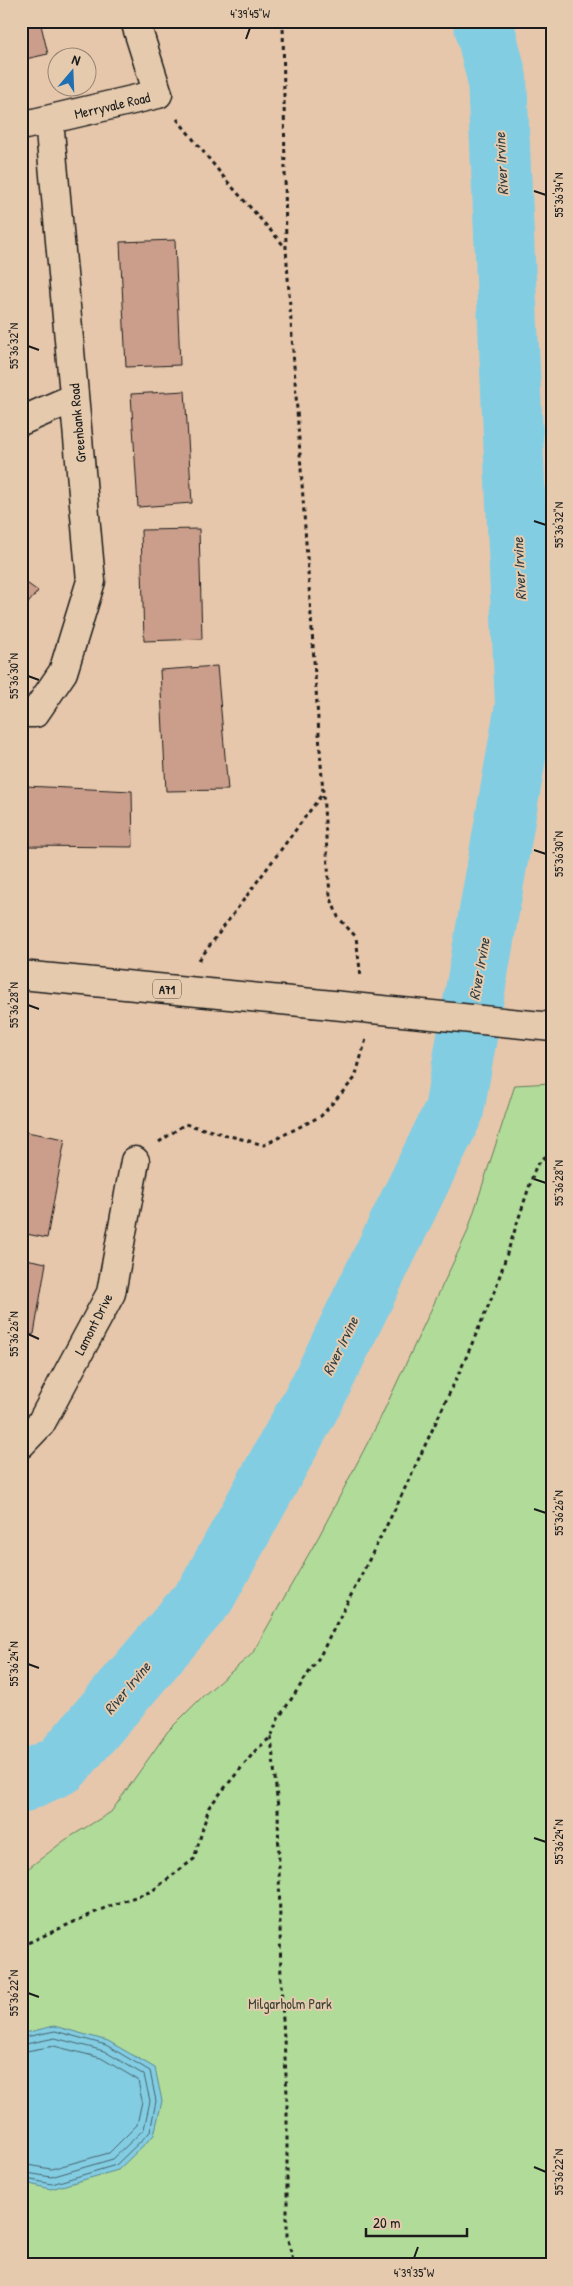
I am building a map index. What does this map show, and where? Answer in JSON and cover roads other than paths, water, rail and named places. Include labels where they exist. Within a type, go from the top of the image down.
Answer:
[{"type":"street","name":"Merryvale Road","points":[[21,126],[158,94],[135,21]]},
{"type":"street","name":"Greenbank Road","points":[[28,713],[63,672],[91,581],[49,120]]},
{"type":"street","points":[[21,421],[74,398]]},
{"type":"street","name":"A71","points":[[21,975],[552,1027]]},
{"type":"street","name":"Lamont Drive","points":[[21,1444],[41,1423],[111,1293],[135,1160]]},
{"type":"water","points":[[54,2026],[108,2041],[155,2068],[162,2101],[154,2135],[118,2170],[51,2189],[21,2182],[21,2034]]},
{"type":"waterway","name":"River Irvine","points":[[21,1783],[61,1765],[206,1595],[317,1393],[454,1111],[525,706],[497,78],[483,21]]},
{"type":"park label","name":"Milgarholm Park","points":[[290,2003]]}]
